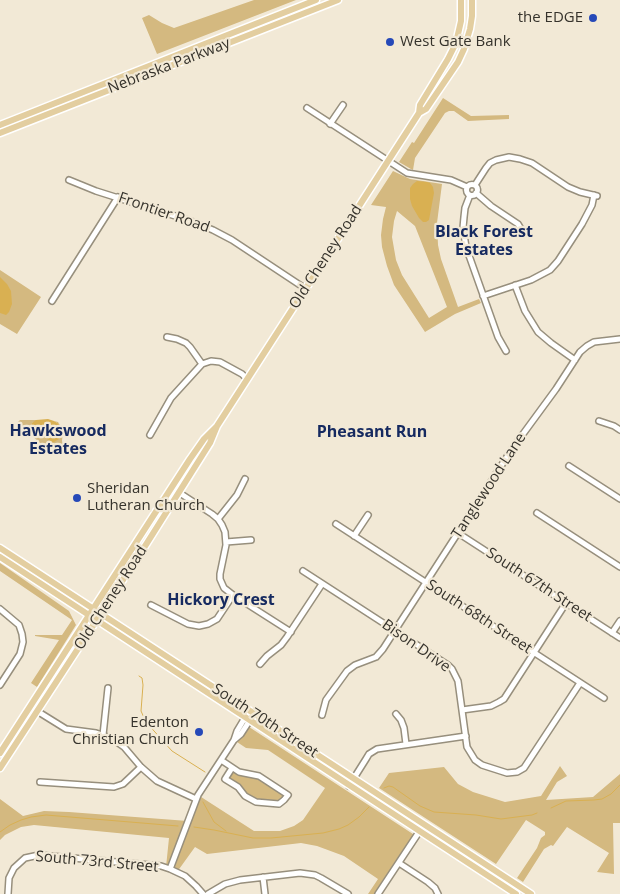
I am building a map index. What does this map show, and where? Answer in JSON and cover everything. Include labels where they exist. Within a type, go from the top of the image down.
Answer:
[{"type":"main road","name":"Nebraska Parkway","points":[[0,125],[316,0]]},
{"type":"main road","name":"Nebraska Parkway","points":[[0,133],[338,0]]},
{"type":"main road","name":"Old Cheney Road","points":[[0,768],[101,614],[210,443],[217,426],[419,113],[420,105],[456,43],[461,25],[461,0]]},
{"type":"main road","name":"Old Cheney Road","points":[[419,113],[426,109],[463,53],[471,26],[472,0]]},
{"type":"main road","name":"Old Cheney Road","points":[[0,753],[204,439],[217,426]]},
{"type":"main road","name":"South 70th Street","points":[[0,548],[531,894]]},
{"type":"main road","name":"South 70th Street","points":[[0,557],[513,893]]},
{"type":"street","points":[[330,124],[343,105]]},
{"type":"street","points":[[307,108],[410,174],[447,180],[467,187],[470,185],[475,186]]},
{"type":"street","points":[[483,296],[531,280],[545,273],[558,261],[582,224],[596,196],[568,187],[532,163],[520,159],[509,157],[490,163],[475,186],[476,193],[491,206],[518,224],[524,234]]},
{"type":"street","name":"Frontier Road","points":[[69,180],[96,191],[188,220],[213,230],[232,240],[306,288]]},
{"type":"street","points":[[467,187],[467,193],[470,195]]},
{"type":"street","points":[[470,195],[476,193]]},
{"type":"street","points":[[470,195],[464,217],[466,247],[498,336],[506,351]]},
{"type":"street","points":[[52,301],[118,197]]},
{"type":"street","points":[[515,285],[525,311],[538,332],[551,344],[575,360]]},
{"type":"street","points":[[167,337],[186,343],[202,364]]},
{"type":"street","name":"Tanglewood Lane","points":[[322,716],[326,700],[347,671],[355,665],[376,656],[383,649],[512,449],[575,360],[587,346],[599,341],[620,339]]},
{"type":"street","points":[[150,435],[171,398],[202,364],[211,361],[220,362],[242,374],[247,379]]},
{"type":"street","points":[[599,421],[620,430]]},
{"type":"street","points":[[570,466],[620,499]]},
{"type":"street","points":[[218,520],[237,495],[245,479]]},
{"type":"street","points":[[172,488],[212,514],[223,527],[226,542],[220,579],[224,588],[291,632]]},
{"type":"street","points":[[537,513],[620,566]]},
{"type":"street","points":[[354,536],[368,515]]},
{"type":"street","name":"South 68th Street","points":[[336,524],[604,698]]},
{"type":"street","name":"South 67th Street","points":[[458,533],[620,638]]},
{"type":"street","points":[[226,542],[251,540]]},
{"type":"street","name":"Bison Drive","points":[[303,571],[452,669],[458,681],[469,752],[478,763],[507,773],[520,770],[528,764],[580,683]]},
{"type":"street","points":[[260,664],[291,632],[322,584]]},
{"type":"street","points":[[151,605],[188,624],[199,626],[208,624],[216,618],[233,595]]},
{"type":"street","points":[[462,710],[491,706],[507,695],[566,603]]},
{"type":"street","points":[[0,608],[18,625],[23,642],[20,654],[0,685]]},
{"type":"street","points":[[612,633],[620,621]]},
{"type":"street","points":[[103,735],[108,688]]},
{"type":"street","points":[[37,711],[66,729],[88,731],[113,739],[124,747],[141,767],[157,781],[196,799]]},
{"type":"street","points":[[170,869],[196,799],[234,740],[237,731],[252,712]]},
{"type":"street","points":[[396,714],[402,723],[406,744]]},
{"type":"street","points":[[349,786],[373,751],[406,744],[466,736]]},
{"type":"street","points":[[221,760],[239,772],[258,776],[288,795],[279,804],[256,802],[226,779],[232,768]]},
{"type":"street","points":[[40,782],[114,787],[123,784],[141,767]]},
{"type":"street","points":[[378,894],[424,825]]},
{"type":"street","name":"South 73rd Street","points":[[8,894],[9,878],[14,868],[25,858],[34,855],[152,865],[170,869],[191,881],[203,894]]},
{"type":"street","points":[[399,863],[428,882],[435,888],[438,894]]},
{"type":"street","points":[[208,894],[232,882],[300,873],[327,880],[348,894]]},
{"type":"street","points":[[264,877],[265,894]]},
{"type":"street","points":[[513,893],[517,885]]},
{"type":"shaded area","points":[[254,0],[296,0],[157,54],[142,18],[149,15],[174,28]]},
{"type":"shaded area","points":[[443,98],[471,116],[509,115],[509,119],[468,121],[454,111],[445,113],[415,158],[413,170],[399,162],[412,142],[414,143]]},
{"type":"shaded area","points":[[393,171],[410,179],[442,184],[437,223],[441,259],[458,307],[479,299],[481,303],[455,314],[425,332],[394,285],[387,266],[381,235],[386,207],[371,205]],"holes":[[[397,211],[415,226],[447,307],[429,318],[402,275],[396,260],[392,237]]]},
{"type":"shaded area","points":[[417,181],[430,183],[433,187],[434,193],[429,220],[426,222],[419,218],[410,199],[410,188]]},
{"type":"shaded area","points":[[0,270],[41,297],[17,334],[0,324]]},
{"type":"shaded area","points":[[0,277],[11,291],[12,304],[6,315],[0,313]]},
{"type":"shaded area","points":[[48,419],[59,424],[59,439],[54,442],[37,433],[32,427],[32,423],[36,420]]},
{"type":"shaded area","points":[[20,420],[39,420],[32,423],[58,435],[59,424],[54,421],[58,422],[63,430],[63,452],[59,455],[52,454],[20,425],[18,422]]},
{"type":"shaded area","points":[[0,563],[69,611],[76,625],[37,687],[31,683],[59,640],[35,635],[62,635],[72,620],[0,571]]},
{"type":"shaded area","points":[[246,725],[416,836],[378,894],[368,894],[378,879],[344,856],[317,846],[301,843],[207,854],[195,847],[177,872],[166,867],[169,838],[34,825],[21,827],[5,835],[0,840],[0,799],[23,816],[44,811],[188,821],[198,795],[254,831],[280,831],[294,826],[303,820],[325,788],[268,750],[246,748],[234,740]]},
{"type":"shaded area","points":[[560,766],[567,776],[557,782],[546,800],[593,797],[620,774],[620,823],[613,823],[614,874],[597,872],[609,853],[567,827],[553,846],[551,845],[544,849],[523,882],[517,878],[537,848],[541,838],[545,835],[545,832],[526,820],[496,864],[379,788],[389,773],[444,767],[458,784],[473,792],[505,802],[541,796]]},
{"type":"shaded area","points":[[232,768],[255,774],[288,795],[282,802],[259,803],[225,779]]},
{"type":"waterway","points":[[139,676],[142,678],[143,685],[141,711],[146,722],[172,751],[205,772]]},
{"type":"waterway","points":[[551,808],[566,801],[602,799],[611,794],[620,785]]},
{"type":"waterway","points":[[384,788],[393,787],[420,806],[434,812],[501,819],[537,813]]},
{"type":"waterway","points":[[203,802],[214,822],[226,831]]},
{"type":"waterway","points":[[194,827],[253,838],[323,833],[348,825],[369,807]]},
{"type":"waterway","points":[[0,832],[21,820],[46,815],[178,826]]},
{"type":"place","name":"the EDGE","points":[[593,18]]},
{"type":"place","name":"West Gate Bank","points":[[390,42]]},
{"type":"place","name":"Sheridan Lutheran Church","points":[[77,498]]},
{"type":"place","name":"Edenton Christian Church","points":[[199,732]]},
{"type":"district","name":"Black Forest Estates","points":[[484,241]]},
{"type":"district","name":"Pheasant Run","points":[[372,432]]},
{"type":"district","name":"Hawkswood Estates","points":[[58,440]]},
{"type":"district","name":"Hickory Crest","points":[[221,600]]}]
